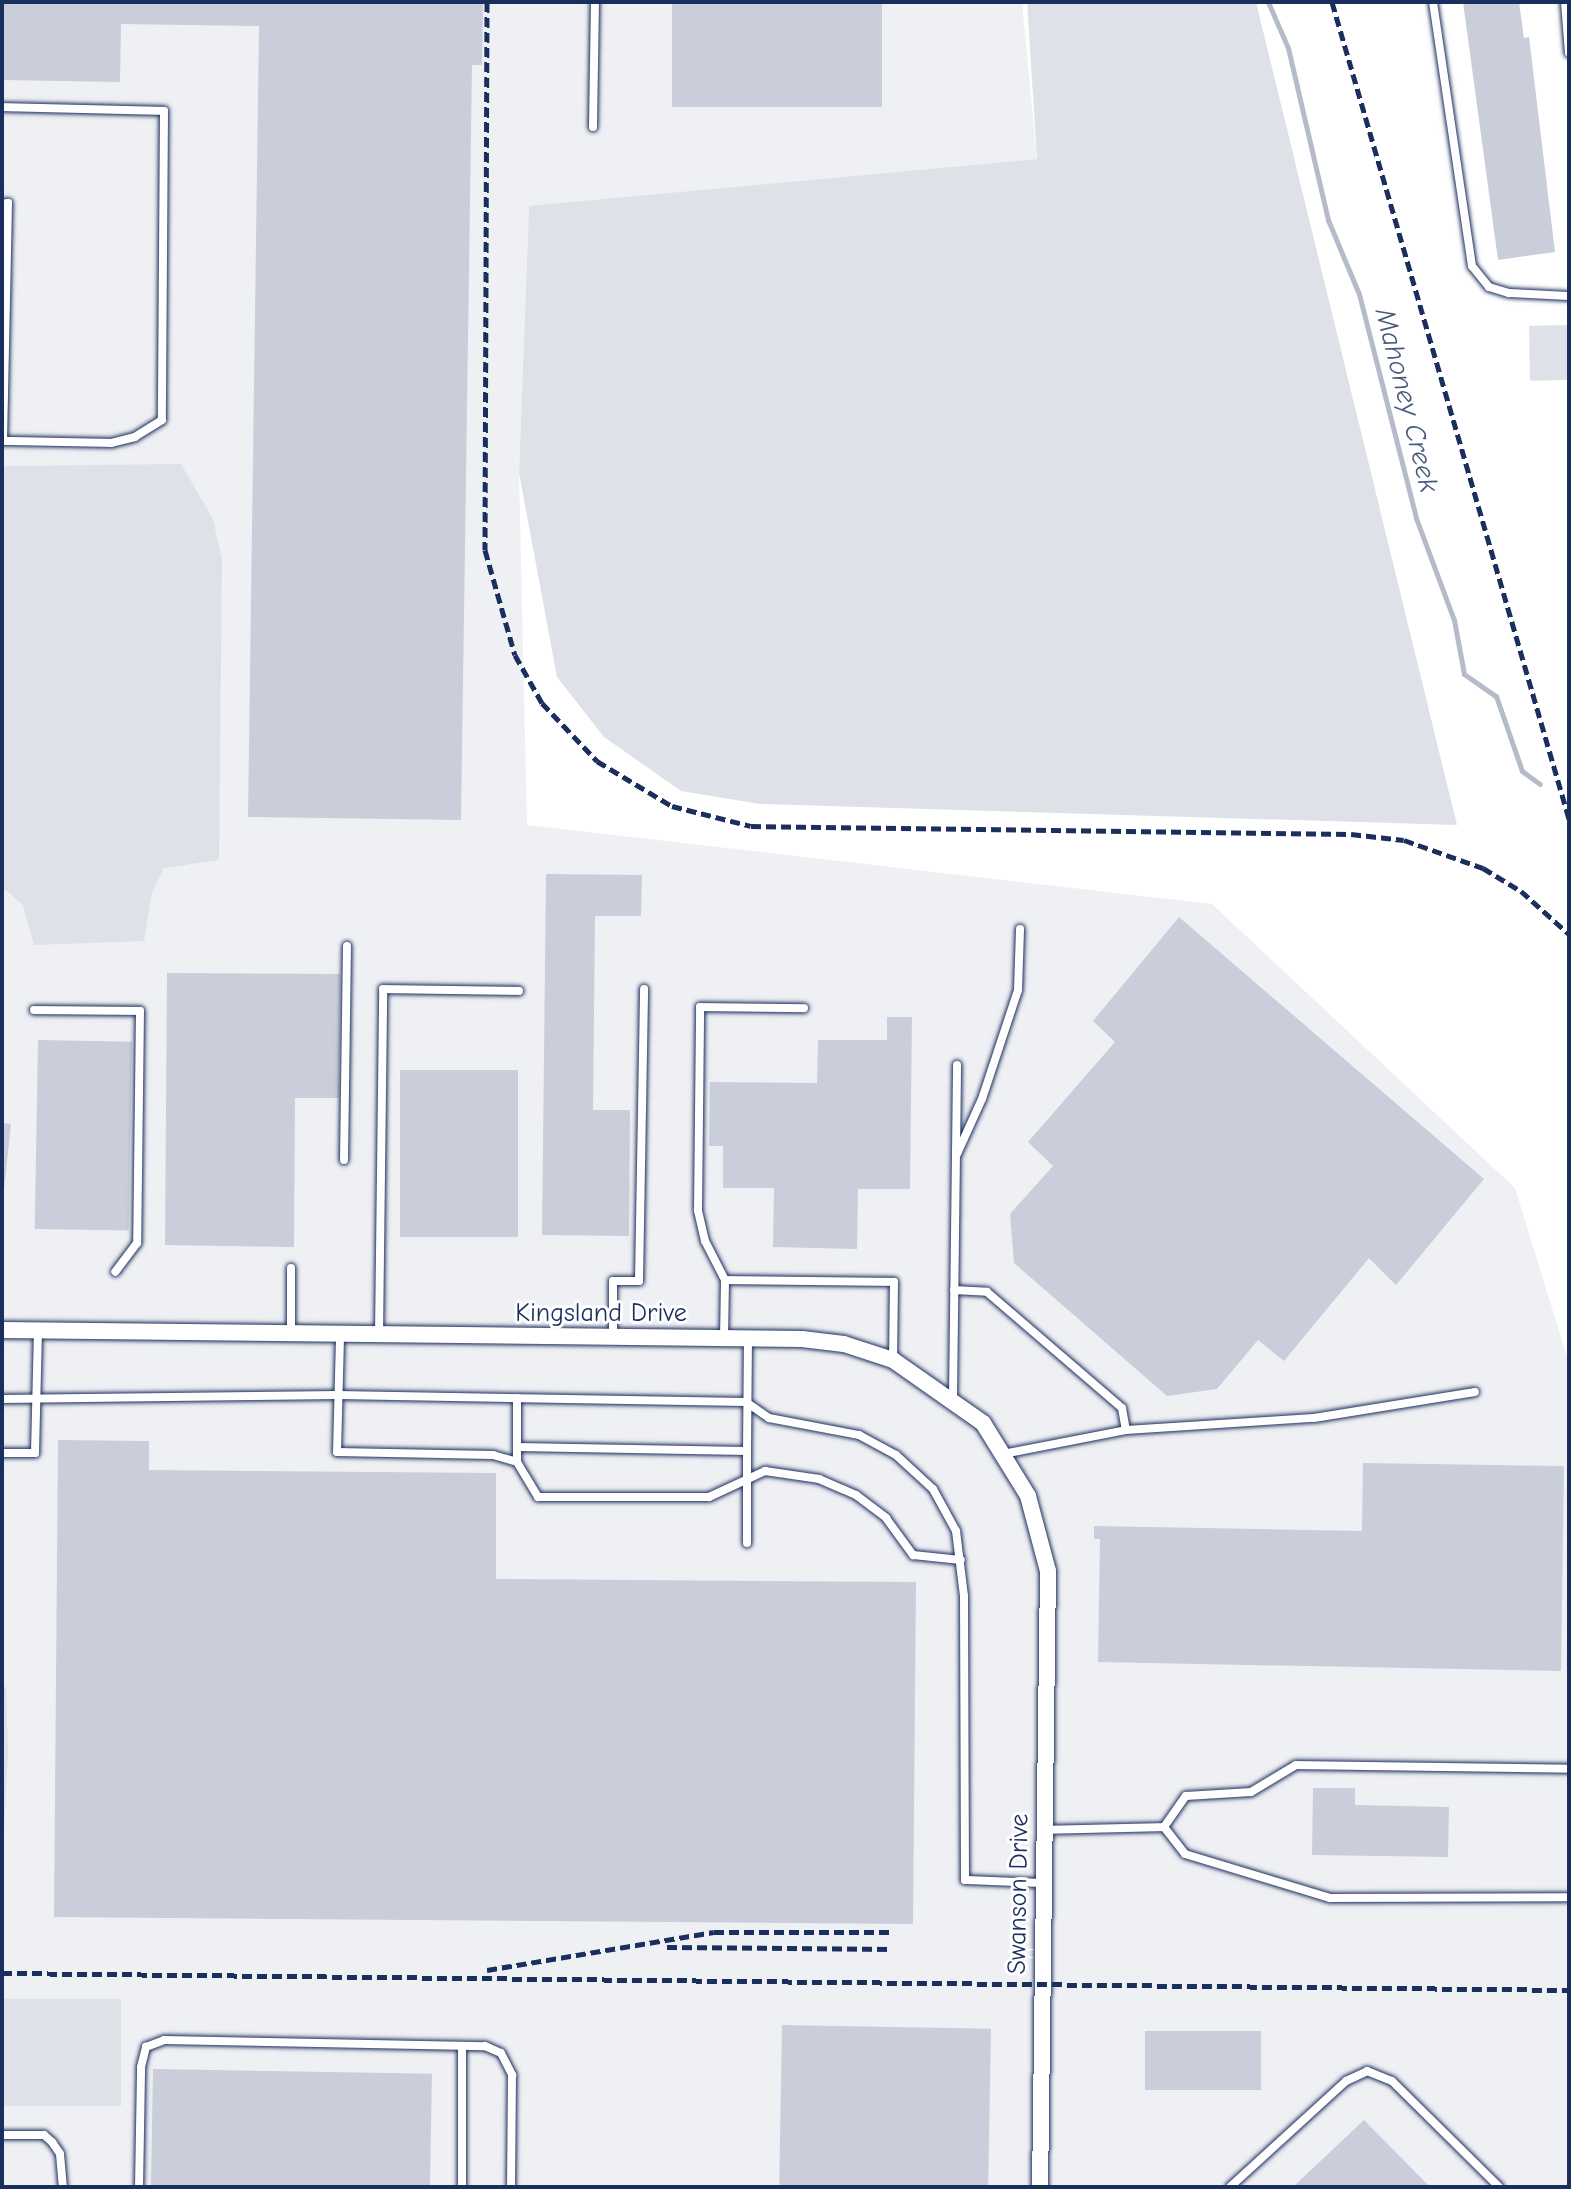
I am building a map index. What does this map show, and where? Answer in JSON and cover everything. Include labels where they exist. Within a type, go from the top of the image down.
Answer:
[{"type":"street","name":"Kingsland Drive","points":[[2,1330],[340,1338],[724,1338],[844,1344],[893,1360],[953,1398],[983,1423],[1028,1496],[1048,1571],[1049,1601]]},
{"type":"street","name":"Swanson Drive","points":[[1040,2187],[1049,1601]]},
{"type":"lane","points":[[593,127],[595,2]]},
{"type":"lane","points":[[1433,2],[1463,233],[1472,266],[1489,287],[1509,293],[1569,296]]},
{"type":"lane","points":[[1565,2],[1569,53]]},
{"type":"lane","points":[[2,107],[164,111],[162,419],[135,437],[111,443],[3,441],[8,203],[2,204]]},
{"type":"lane","points":[[956,1157],[982,1099],[1018,990],[1020,929]]},
{"type":"lane","points":[[344,1160],[347,946]]},
{"type":"lane","points":[[379,1338],[383,989],[519,991]]},
{"type":"lane","points":[[613,1338],[613,1281],[639,1281],[644,989]]},
{"type":"lane","points":[[724,1338],[725,1280],[705,1241],[698,1210],[700,1007],[804,1008]]},
{"type":"lane","points":[[34,1010],[139,1011],[137,1243],[116,1272]]},
{"type":"lane","points":[[953,1398],[957,1065]]},
{"type":"lane","points":[[291,1268],[291,1336]]},
{"type":"lane","points":[[725,1280],[894,1282],[893,1360]]},
{"type":"lane","points":[[954,1290],[987,1292],[1122,1408],[1126,1430]]},
{"type":"lane","points":[[2,1453],[35,1454],[38,1331]]},
{"type":"lane","points":[[340,1338],[337,1452],[493,1455],[517,1462]]},
{"type":"lane","points":[[747,1543],[748,1339]]},
{"type":"lane","points":[[1003,1454],[1126,1430],[1314,1418],[1475,1392]]},
{"type":"lane","points":[[2,1399],[338,1395],[746,1402],[769,1418],[859,1435],[896,1455],[933,1489],[956,1531],[961,1560],[965,1880],[1043,1883]]},
{"type":"lane","points":[[517,1398],[517,1462],[538,1497],[709,1497],[747,1477],[765,1471],[819,1479],[856,1495],[886,1518],[914,1555],[961,1560]]},
{"type":"lane","points":[[517,1447],[747,1451]]},
{"type":"lane","points":[[1164,1827],[1186,1796],[1251,1792],[1296,1765],[1569,1769]]},
{"type":"lane","points":[[1044,1830],[1164,1827]]},
{"type":"lane","points":[[1164,1827],[1185,1854],[1331,1898],[1569,1897]]},
{"type":"lane","points":[[139,2187],[141,2067],[146,2047],[164,2040],[462,2046],[501,2053],[512,2075],[511,2187]]},
{"type":"lane","points":[[462,2046],[462,2187]]},
{"type":"lane","points":[[1230,2187],[1346,2081],[1367,2071],[1392,2081],[1499,2187]]},
{"type":"lane","points":[[2,2135],[44,2136],[52,2142],[60,2154],[63,2187]]},
{"type":"shaded area","points":[[2,2],[1022,2],[1037,159],[529,207],[519,473],[527,825],[1212,904],[1515,1188],[1569,1363],[1569,2187],[2,2187]]},
{"type":"shaded area","points":[[1027,2],[1256,2],[1457,825],[760,804],[681,791],[604,737],[557,677],[519,473],[529,206],[1037,159]]},
{"type":"shaded area","points":[[1568,325],[1569,380],[1530,381],[1529,326]]},
{"type":"shaded area","points":[[181,464],[213,519],[222,561],[219,860],[164,868],[152,893],[144,941],[34,945],[23,905],[2,887],[2,466]]},
{"type":"shaded area","points":[[2,1686],[6,1687],[8,1751],[2,1868]]},
{"type":"shaded area","points":[[2,1999],[121,1999],[121,2106],[2,2106]]},
{"type":"building","points":[[2,2],[483,2],[482,65],[472,65],[461,820],[248,817],[259,26],[121,24],[120,82],[2,80]]},
{"type":"building","points":[[672,2],[882,2],[882,107],[672,107]]},
{"type":"building","points":[[1463,2],[1519,2],[1524,38],[1529,37],[1555,252],[1498,260]]},
{"type":"building","points":[[546,874],[642,875],[641,916],[595,916],[593,1110],[630,1110],[629,1236],[542,1235]]},
{"type":"building","points":[[1179,917],[1484,1179],[1396,1285],[1369,1258],[1284,1361],[1258,1340],[1217,1389],[1167,1396],[1014,1263],[1010,1214],[1053,1166],[1028,1142],[1115,1042],[1093,1021]]},
{"type":"building","points":[[167,973],[340,974],[339,1098],[295,1098],[294,1247],[165,1245]]},
{"type":"building","points":[[887,1017],[912,1017],[910,1189],[858,1189],[857,1249],[773,1247],[774,1188],[723,1188],[723,1146],[709,1146],[710,1082],[817,1083],[818,1040],[887,1040]]},
{"type":"building","points":[[38,1040],[132,1042],[129,1231],[35,1229]]},
{"type":"building","points":[[400,1070],[518,1070],[518,1237],[400,1237]]},
{"type":"building","points":[[2,1123],[11,1124],[2,1209]]},
{"type":"building","points":[[58,1440],[149,1441],[149,1470],[496,1473],[496,1579],[916,1582],[913,1924],[54,1917]]},
{"type":"building","points":[[1363,1463],[1564,1466],[1561,1671],[1098,1662],[1100,1539],[1094,1539],[1094,1526],[1362,1531]]},
{"type":"building","points":[[1313,1788],[1355,1788],[1355,1805],[1449,1807],[1448,1857],[1312,1855]]},
{"type":"building","points":[[782,2025],[991,2029],[988,2187],[779,2187]]},
{"type":"building","points":[[1145,2031],[1261,2031],[1261,2090],[1145,2090]]},
{"type":"building","points":[[153,2069],[432,2074],[430,2187],[151,2187]]},
{"type":"building","points":[[1364,2120],[1430,2187],[1293,2187]]},
{"type":"waterway","name":"Mahoney Creek","points":[[1268,2],[1288,48],[1328,220],[1359,294],[1416,518],[1454,620],[1464,674],[1496,696],[1522,771],[1540,784]]},
{"type":"railway","points":[[487,2],[485,550],[515,655],[542,703],[597,761],[672,806],[751,826],[1351,834],[1404,840],[1483,868],[1521,891],[1569,934]]},
{"type":"railway","points":[[1332,2],[1569,819]]},
{"type":"railway","points":[[487,1970],[714,1932],[892,1932]]},
{"type":"railway","points":[[667,1947],[892,1949]]},
{"type":"railway","points":[[2,1973],[1569,1990]]}]
